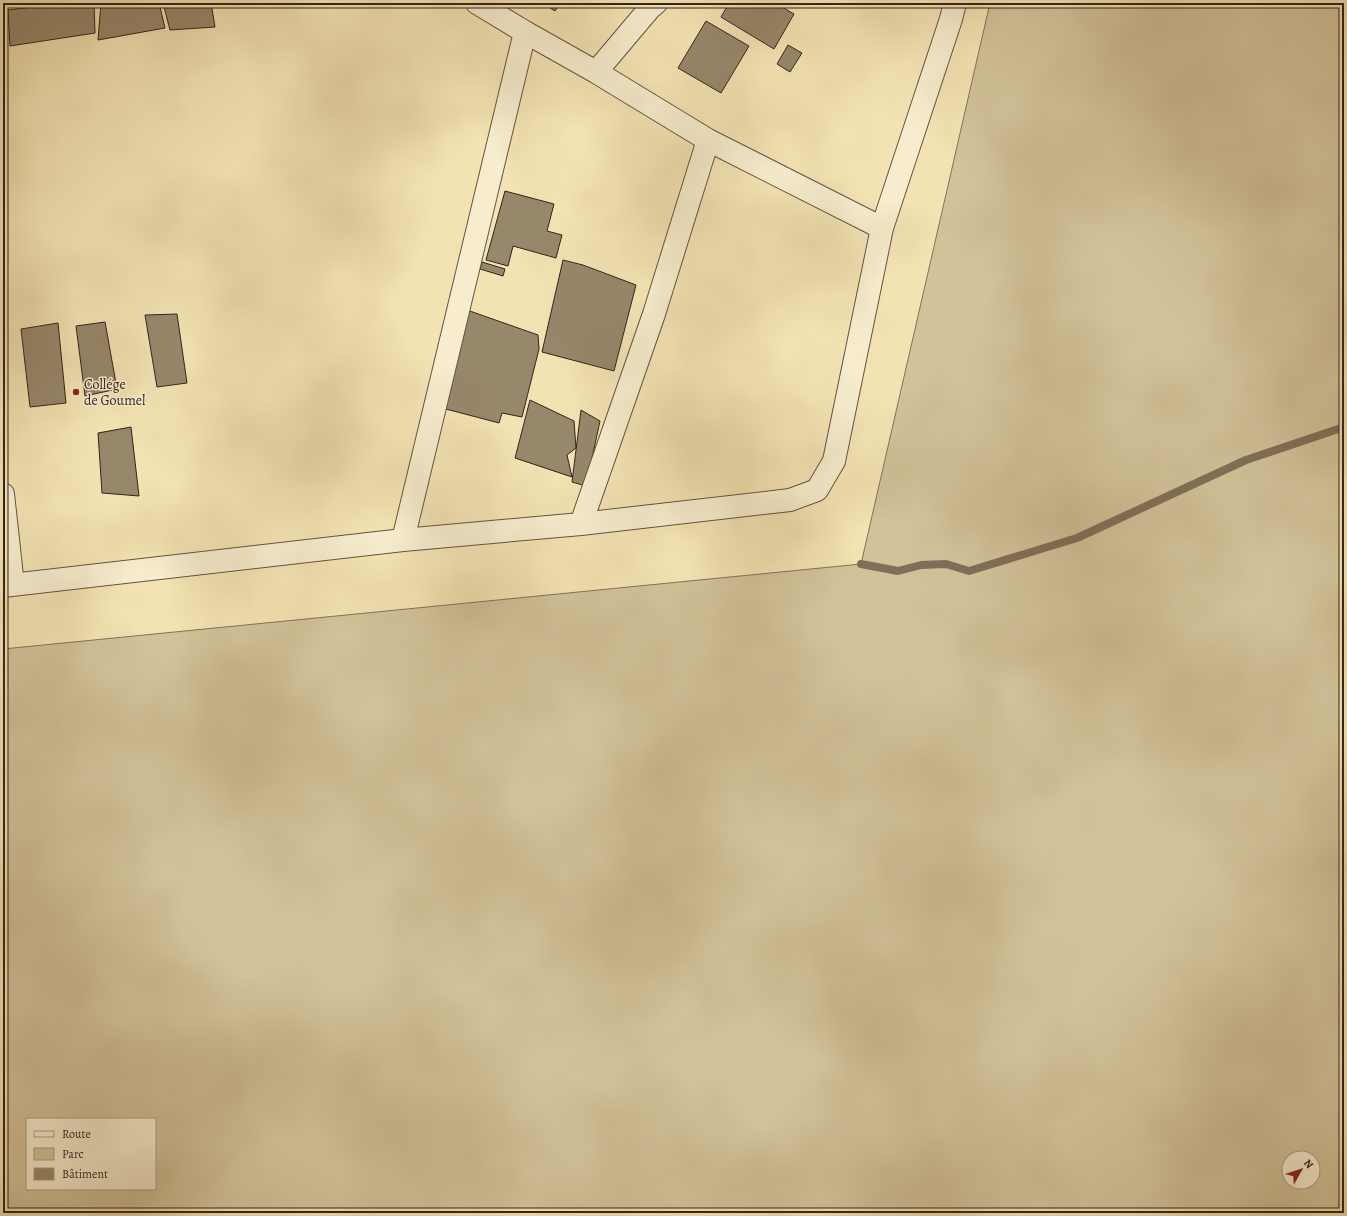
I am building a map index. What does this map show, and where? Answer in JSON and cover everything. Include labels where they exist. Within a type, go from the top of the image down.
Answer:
[{"type":"street","points":[[477,3],[596,72],[708,140],[882,228]]},
{"type":"street","points":[[596,72],[650,8],[656,3]]},
{"type":"street","points":[[3,494],[8,585],[403,540],[581,524],[790,500],[817,490],[834,461],[882,228],[949,27],[955,3]]},
{"type":"street","points":[[403,540],[525,32]]},
{"type":"street","points":[[581,524],[654,314],[708,140]]},
{"type":"green space","points":[[990,3],[1344,3],[1344,1213],[3,1213],[3,649],[861,564]]},
{"type":"building","points":[[65,3],[94,3],[95,33],[10,46],[8,10]]},
{"type":"building","points":[[101,3],[159,3],[165,28],[98,40]]},
{"type":"building","points":[[163,3],[211,3],[215,27],[170,30]]},
{"type":"building","points":[[542,3],[560,3],[555,11]]},
{"type":"building","points":[[729,3],[775,3],[794,14],[774,49],[721,17]]},
{"type":"building","points":[[706,21],[749,46],[721,93],[678,68]]},
{"type":"building","points":[[788,45],[802,53],[790,72],[777,64]]},
{"type":"building","points":[[505,191],[554,204],[547,231],[562,235],[556,258],[513,246],[508,266],[486,260]]},
{"type":"building","points":[[563,260],[583,265],[636,285],[614,371],[542,352]]},
{"type":"building","points":[[482,262],[505,269],[503,276],[480,269]]},
{"type":"building","points":[[467,310],[538,335],[539,349],[522,417],[502,413],[499,423],[442,408]]},
{"type":"building","points":[[177,314],[187,383],[157,387],[145,315]]},
{"type":"building","points":[[105,322],[117,389],[85,396],[76,326]]},
{"type":"building","points":[[58,323],[66,403],[30,407],[21,329]]},
{"type":"building","points":[[530,400],[574,421],[576,448],[567,455],[572,477],[515,458]]},
{"type":"building","points":[[581,410],[600,421],[586,486],[572,482]]},
{"type":"building","points":[[131,427],[139,496],[102,493],[98,433]]},
{"type":"waterway","points":[[861,564],[898,571],[921,565],[946,564],[969,571],[1077,538],[1246,460],[1344,427]]},
{"type":"place","name":"Collége de Goumel","points":[[76,392]]}]
